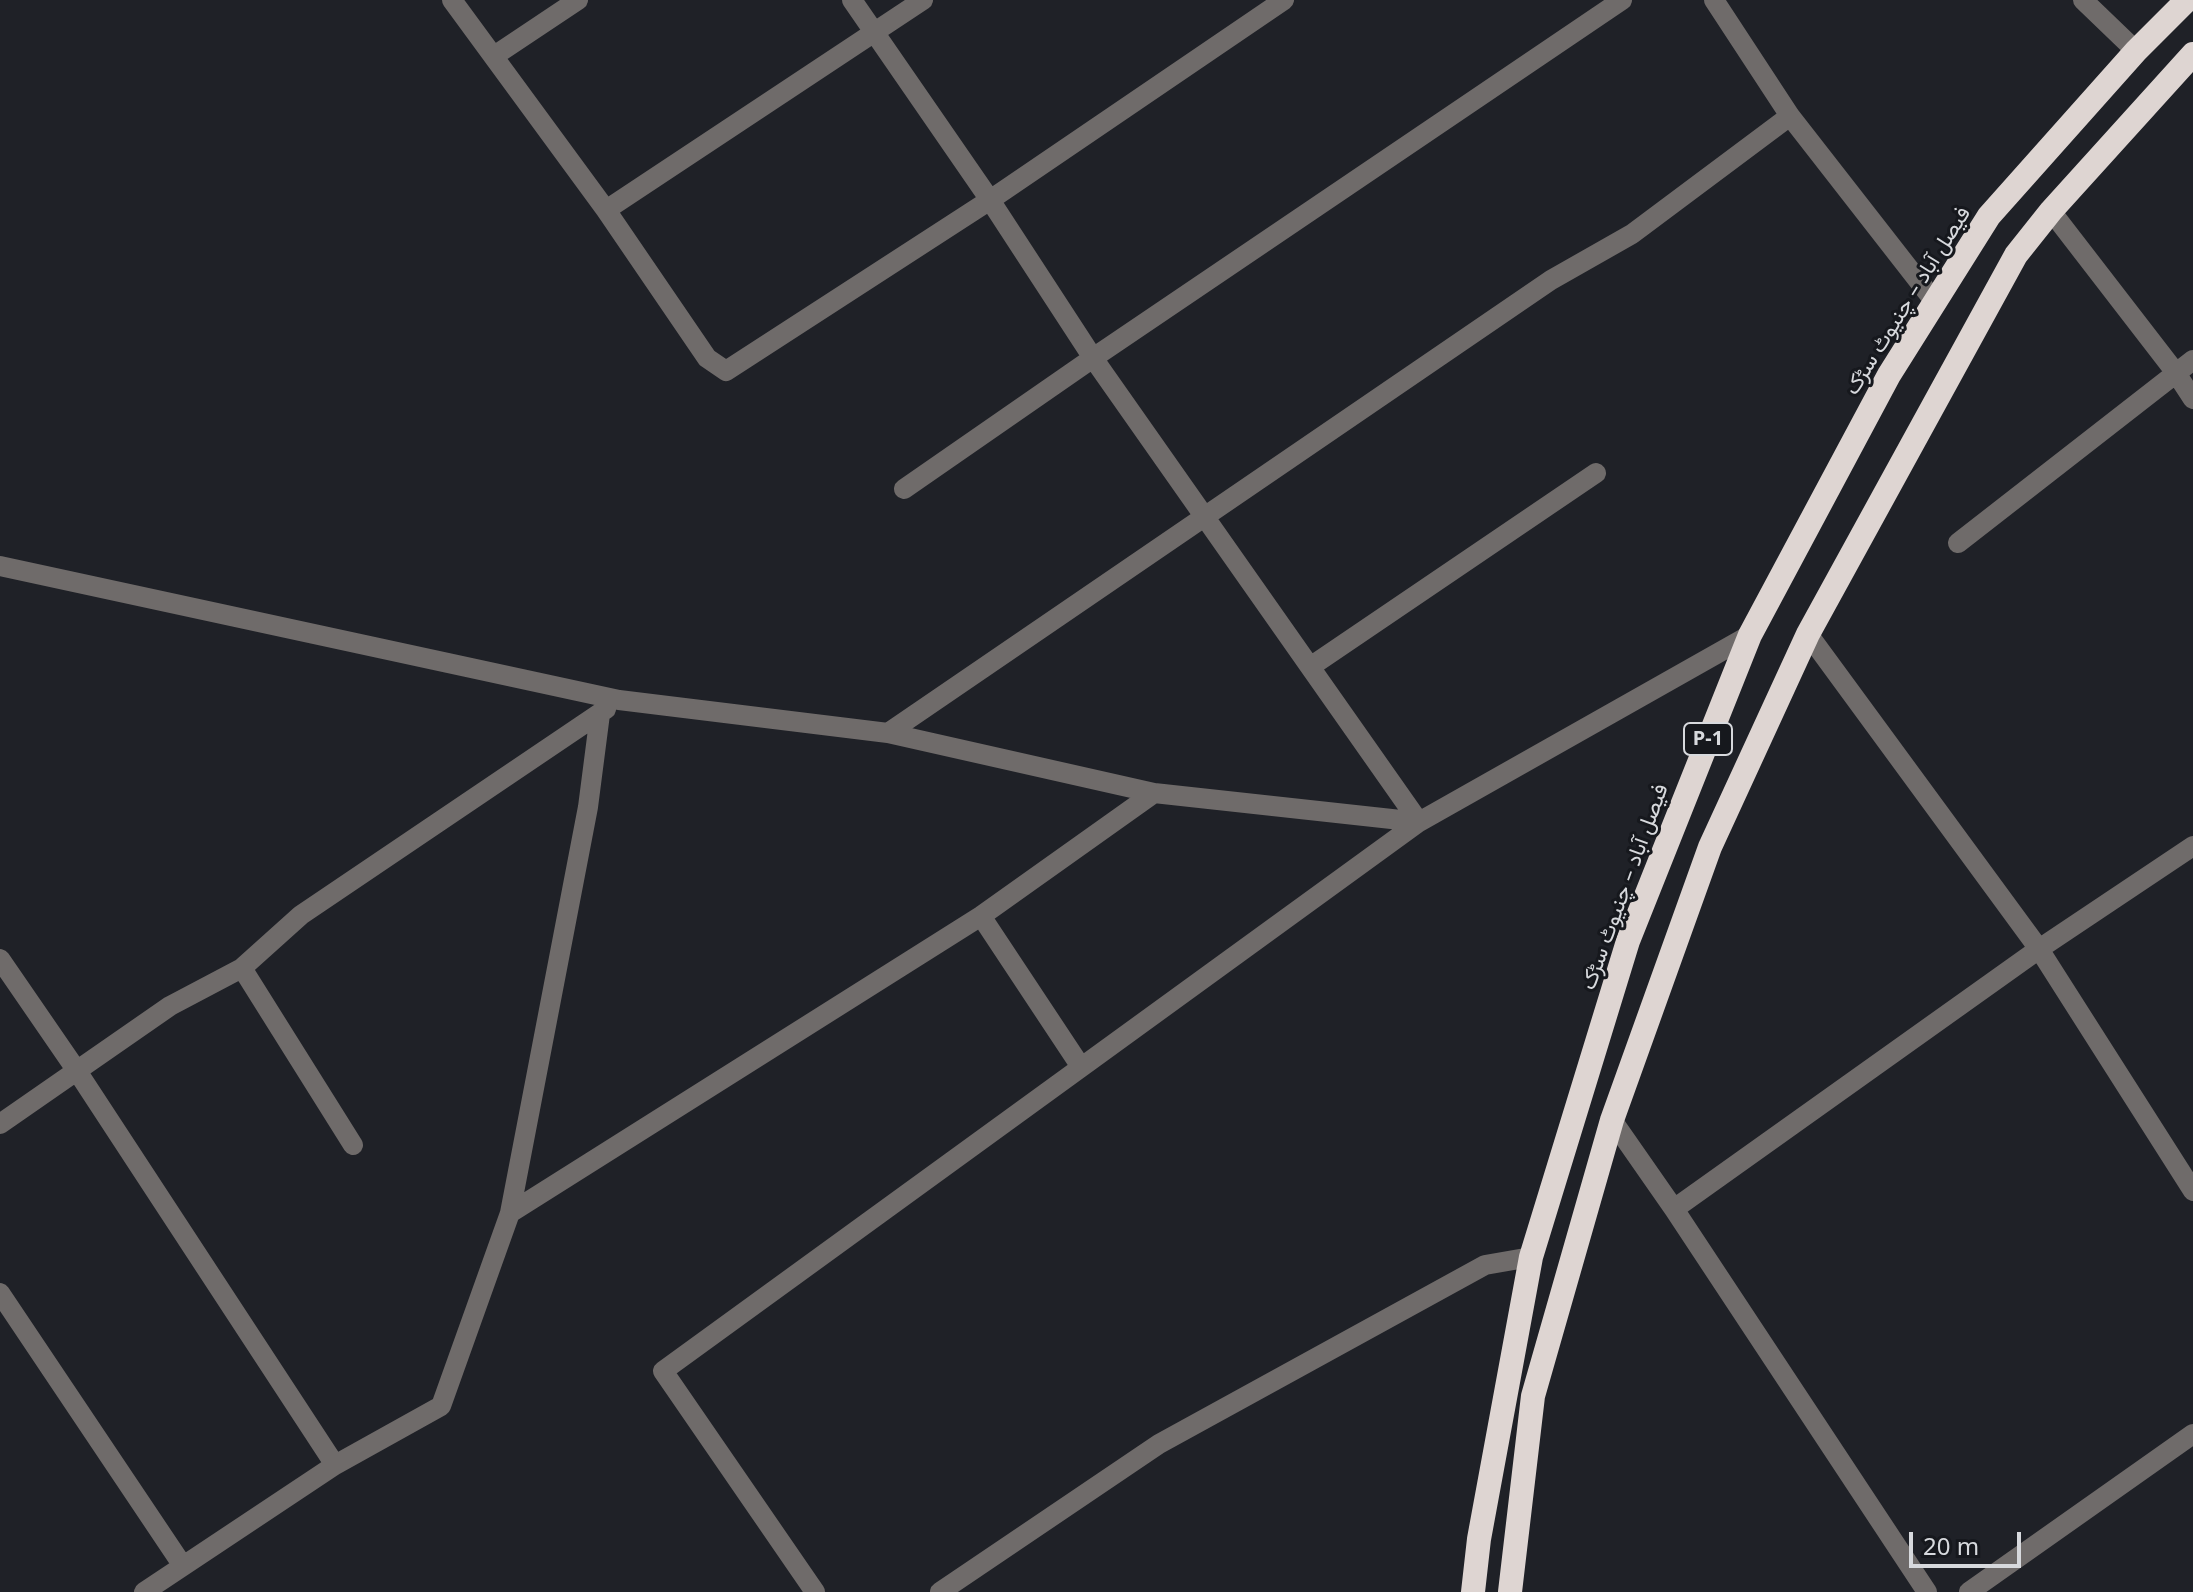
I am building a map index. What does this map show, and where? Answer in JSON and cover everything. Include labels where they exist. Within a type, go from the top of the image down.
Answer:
[{"type":"highway","name":"فیصل آباد – چنیوٹ سڑک","points":[[1473,1592],[1479,1539],[1531,1257],[1628,941],[1750,635],[1889,375],[1989,216],[2136,51],[2187,0]]},
{"type":"highway","name":"P-1","points":[[1510,1592],[1533,1396],[1612,1120],[1710,847],[1808,634],[2016,255],[2051,211],[2193,54]]},
{"type":"street","points":[[452,0],[606,210],[707,358],[726,371],[990,200],[1284,0]]},
{"type":"street","points":[[494,56],[578,0]]},
{"type":"street","points":[[852,0],[990,200],[1093,358],[1419,822]]},
{"type":"street","points":[[606,210],[923,0]]},
{"type":"street","points":[[904,489],[1622,0]]},
{"type":"street","points":[[1714,0],[1790,116],[1935,302]]},
{"type":"street","points":[[2083,0],[2136,51]]},
{"type":"street","points":[[888,733],[1551,280],[1632,234],[1790,116]]},
{"type":"street","points":[[2051,211],[2193,399]]},
{"type":"street","points":[[1958,543],[2193,360]]},
{"type":"street","points":[[1310,667],[1596,473]]},
{"type":"street","points":[[0,566],[619,700],[888,733],[1154,793],[1419,822]]},
{"type":"street","points":[[1808,634],[2039,949],[2193,1191]]},
{"type":"street","points":[[815,1592],[663,1371],[1419,822],[1750,635]]},
{"type":"street","points":[[0,1124],[170,1006],[242,968],[301,915],[619,700]]},
{"type":"street","points":[[144,1592],[335,1465],[441,1406],[510,1213],[588,807],[600,714]]},
{"type":"street","points":[[510,1213],[981,916],[1154,793]]},
{"type":"street","points":[[1674,1209],[2039,949],[2193,846]]},
{"type":"street","points":[[981,916],[1081,1067]]},
{"type":"street","points":[[0,959],[335,1465]]},
{"type":"street","points":[[242,968],[353,1145]]},
{"type":"street","points":[[1612,1120],[1927,1592]]},
{"type":"street","points":[[952,1589],[1159,1444],[1485,1265],[1531,1257]]},
{"type":"street","points":[[0,1293],[183,1566]]},
{"type":"street","points":[[1969,1592],[2193,1434]]}]
